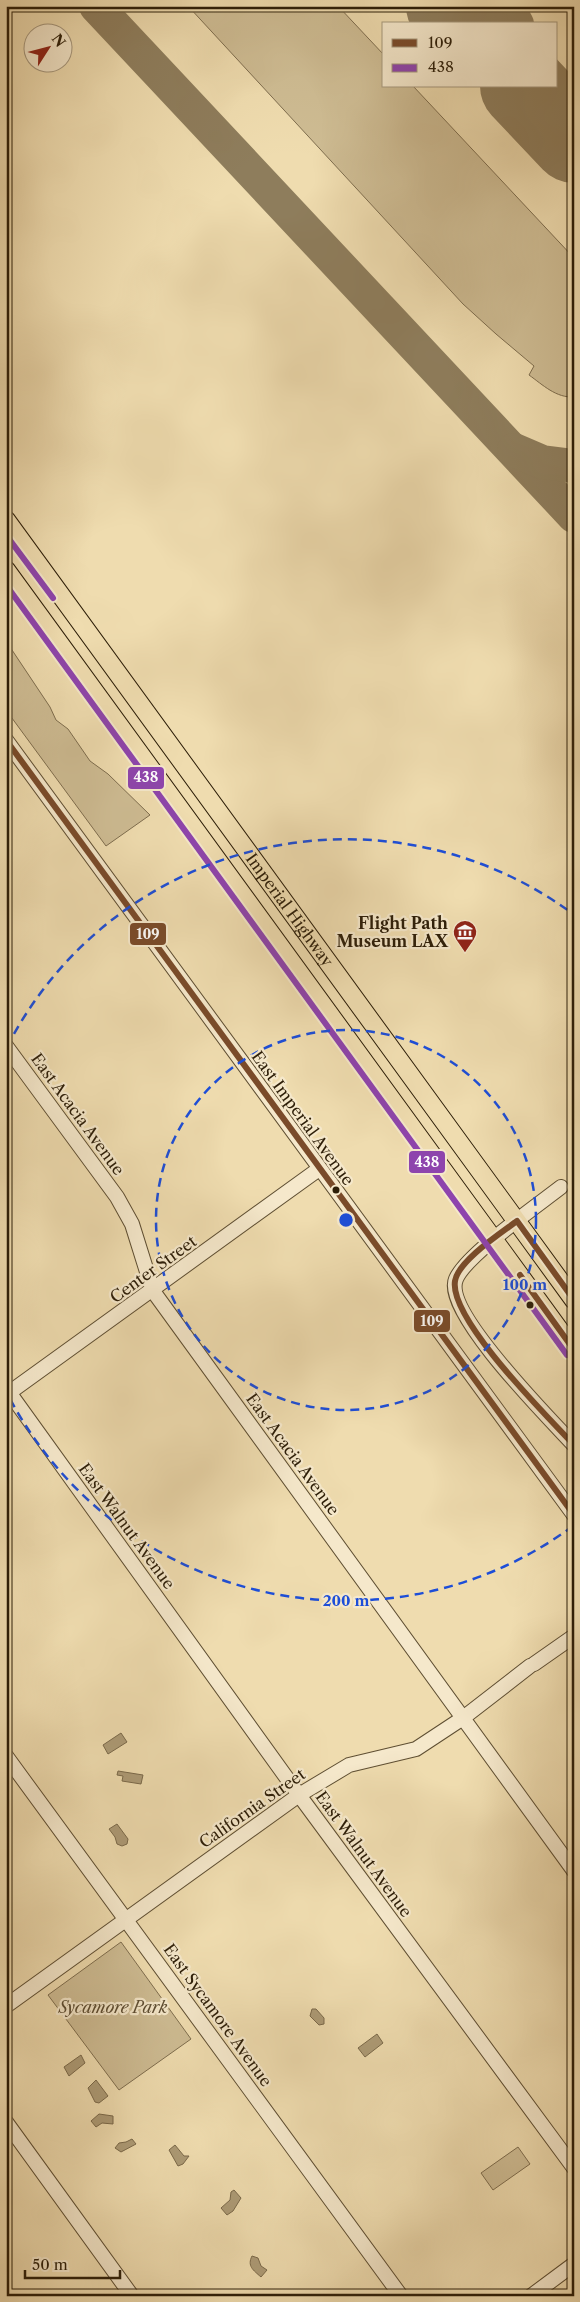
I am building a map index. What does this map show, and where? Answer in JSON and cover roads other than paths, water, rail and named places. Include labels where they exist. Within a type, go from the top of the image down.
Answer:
[{"type":"main road","name":"Imperial Highway","points":[[6,520],[574,1300]]},
{"type":"main road","name":"Imperial Highway","points":[[6,570],[63,645],[574,1350]]},
{"type":"main road","points":[[63,645],[85,628]]},
{"type":"street","name":"East Imperial Avenue","points":[[6,740],[574,1515]]},
{"type":"street","name":"East Acacia Avenue","points":[[6,1046],[117,1197],[132,1224],[153,1291],[574,1871]]},
{"type":"street","name":"Center Street","points":[[7,1392],[153,1291],[320,1169]]},
{"type":"street","points":[[561,1187],[495,1239],[460,1271],[455,1281],[456,1298],[493,1354],[574,1444]]},
{"type":"street","name":"East Walnut Avenue","points":[[7,1392],[299,1795],[574,2168]]},
{"type":"street","name":"California Street","points":[[6,2006],[299,1795],[349,1765],[416,1749],[463,1718],[532,1665],[574,1636]]},
{"type":"street","name":"East Sycamore Avenue","points":[[6,1756],[401,2296]]},
{"type":"street","points":[[6,2122],[132,2296]]},
{"type":"street","points":[[530,2296],[574,2264]]},
{"type":"place","name":"Flight Path Museum LAX","points":[[465,953]]},
{"type":"park label","name":"Sycamore Park","points":[[113,2007]]}]
